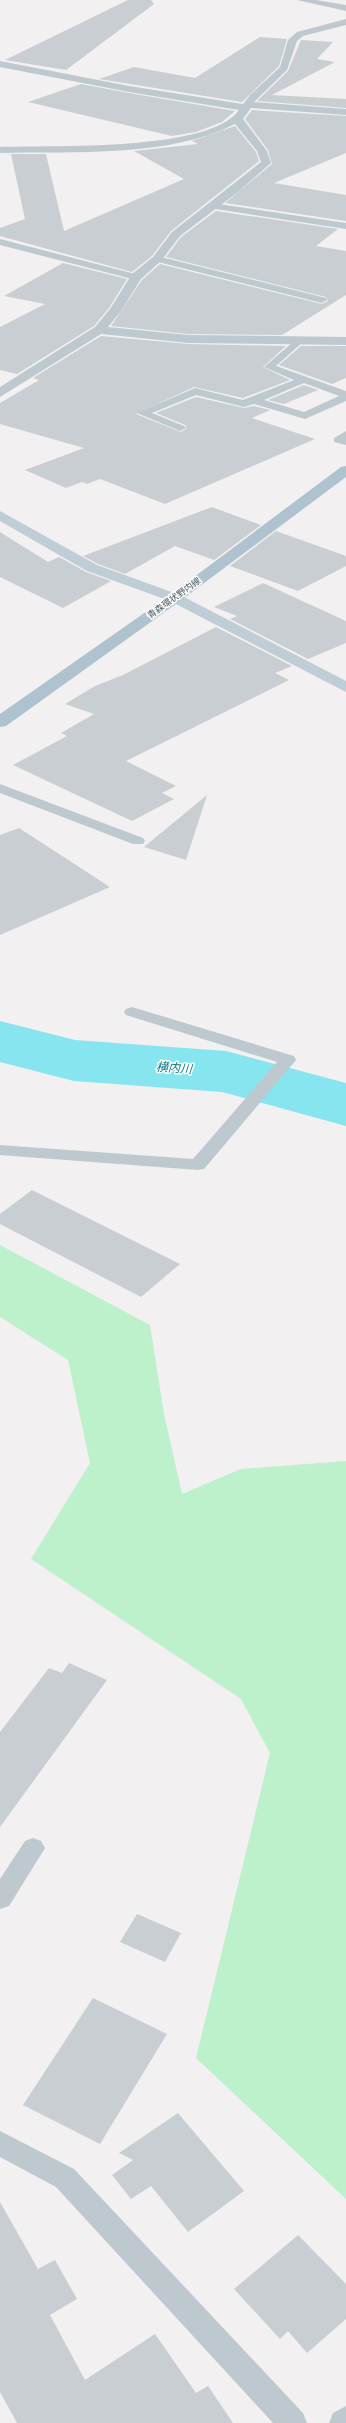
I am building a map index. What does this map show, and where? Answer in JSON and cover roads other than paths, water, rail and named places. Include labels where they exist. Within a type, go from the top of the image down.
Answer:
[{"type":"main road","name":"青森環状野内線","points":[[0,722],[175,598],[266,528],[346,470]]},
{"type":"street","points":[[301,0],[346,8]]},
{"type":"street","points":[[0,150],[158,144],[200,136],[238,119],[253,97],[284,68],[293,40],[300,34],[346,22]]},
{"type":"street","points":[[0,64],[130,89],[247,107],[346,112]]},
{"type":"street","points":[[0,393],[99,330],[115,311],[136,277],[157,259],[176,234],[266,163],[266,153],[241,128],[238,119]]},
{"type":"street","points":[[99,330],[188,339],[346,341]]},
{"type":"street","points":[[0,515],[92,568],[175,598],[346,687]]},
{"type":"lane","points":[[212,206],[346,226]]},
{"type":"lane","points":[[0,242],[136,277]]},
{"type":"lane","points":[[157,259],[322,300]]},
{"type":"lane","points":[[299,340],[269,367],[346,396]]},
{"type":"lane","points":[[180,428],[142,413],[194,391],[244,404],[303,380]]},
{"type":"lane","points":[[254,400],[305,416],[346,396]]},
{"type":"lane","points":[[346,434],[338,440],[346,442]]},
{"type":"lane","points":[[0,788],[138,841]]},
{"type":"lane","points":[[0,1150],[198,1166],[288,1060],[132,1012]]},
{"type":"lane","points":[[0,1899],[33,1848]]},
{"type":"lane","points":[[0,2143],[65,2178],[292,2423]]},
{"type":"lane","points":[[343,2423],[346,2420]]},
{"type":"waterway","name":"横内川","points":[[0,1041],[74,1060],[226,1072],[346,1105]]}]
